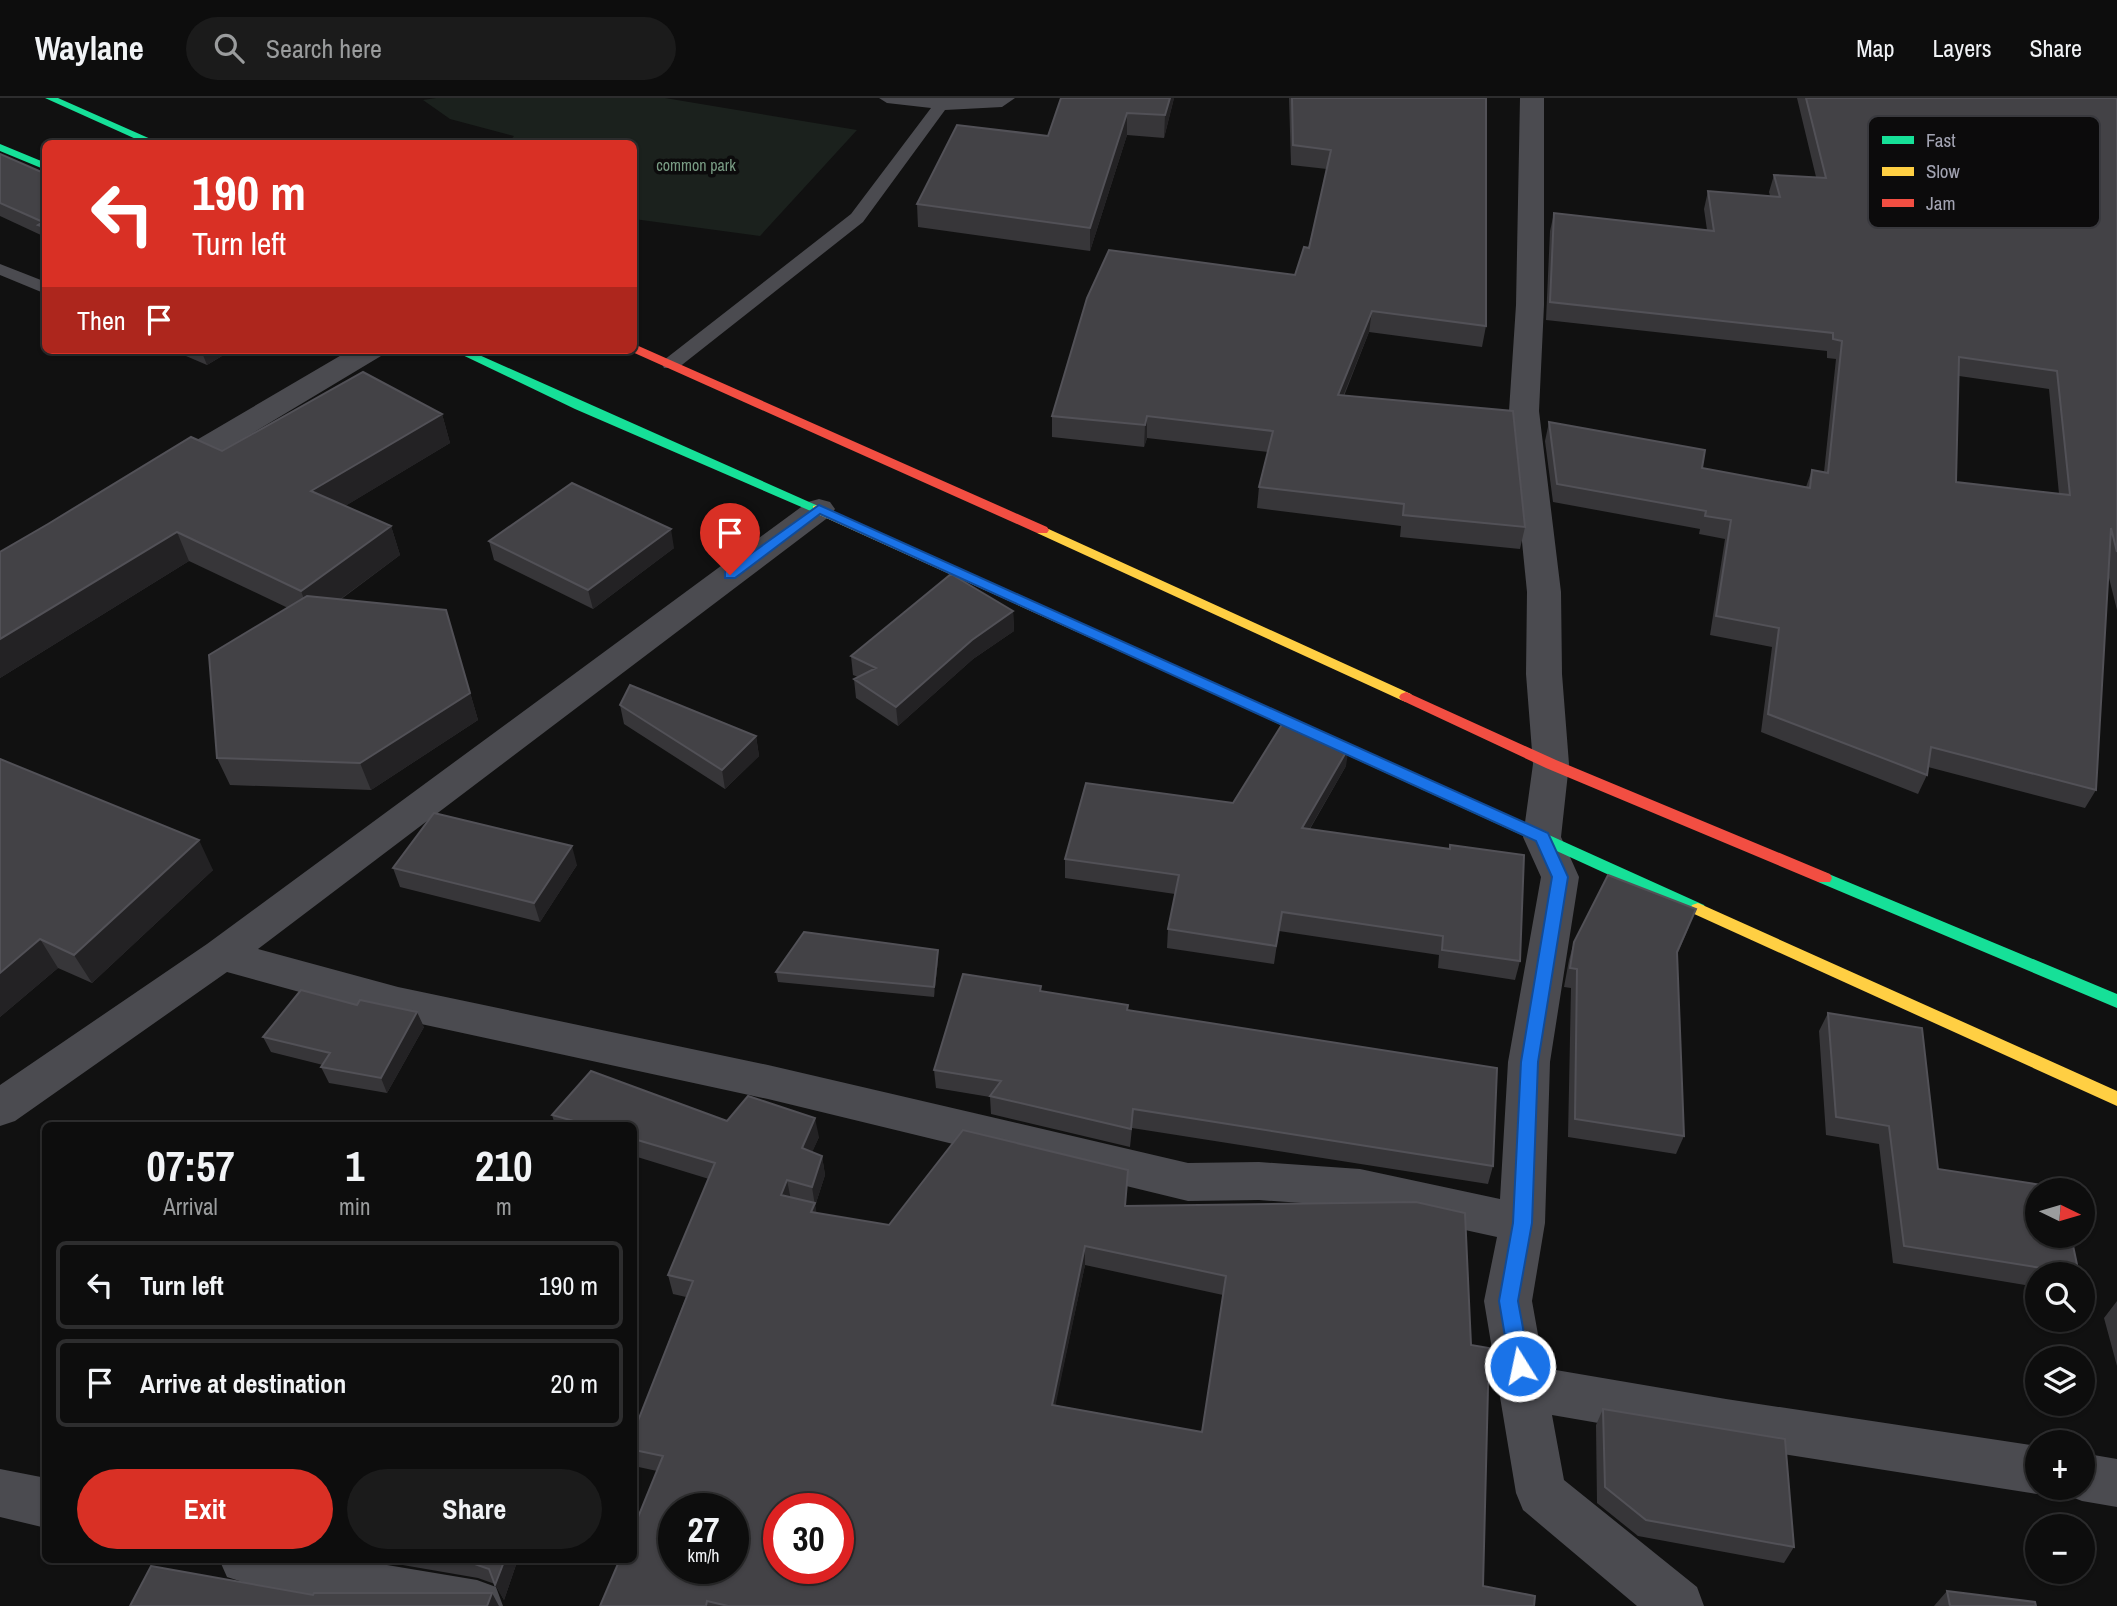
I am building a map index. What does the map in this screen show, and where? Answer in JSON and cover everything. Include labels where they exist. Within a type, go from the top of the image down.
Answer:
[{"type":"main road","points":[[50,98],[148,140]]},
{"type":"main road","points":[[0,147],[42,165]]},
{"type":"main road","points":[[637,349],[1128,569],[1551,764],[2117,1001]]},
{"type":"main road","points":[[467,354],[579,406],[819,509],[2117,1099]]},
{"type":"street","points":[[1532,98],[1530,305],[1524,411],[1544,592],[1544,674],[1551,764],[1542,837],[1560,877],[1530,1062],[1522,1223],[1508,1301],[1541,1493],[1678,1606]]},
{"type":"street","points":[[144,484],[364,354]]},
{"type":"street","points":[[0,1108],[221,955],[819,509]]},
{"type":"street","points":[[221,955],[398,1003],[782,1086],[1188,1182],[1259,1181],[1360,1188],[1522,1223]]},
{"type":"street","points":[[1524,1387],[1726,1422],[2025,1468]]},
{"type":"street","points":[[2095,1479],[2117,1483]]},
{"type":"street","points":[[0,1493],[42,1502]]},
{"type":"street","points":[[259,1563],[318,1580],[477,1606]]},
{"type":"lane","points":[[887,98],[1002,102],[1007,98]]},
{"type":"lane","points":[[671,364],[857,218],[945,101]]},
{"type":"lane","points":[[0,269],[42,287]]},
{"type":"green space","name":"common park","points":[[665,98],[857,130],[760,236],[637,219],[637,140],[511,140],[514,136],[450,119],[423,100]]},
{"type":"building","points":[[1061,98],[1170,98],[1165,115],[1127,113],[1090,228],[917,204],[957,125],[1048,136]]},
{"type":"building","points":[[1292,98],[1486,98],[1486,326],[1372,311],[1338,395],[1513,411],[1525,527],[1403,515],[1404,504],[1259,487],[1273,431],[1147,416],[1145,425],[1052,416],[1087,298],[1109,250],[1295,275],[1304,247],[1309,248],[1331,150],[1293,145]]},
{"type":"building","points":[[1806,98],[2117,98],[2117,552],[2111,528],[2096,790],[1931,747],[1927,775],[1768,714],[1779,628],[1716,616],[1731,520],[1705,516],[1706,511],[1557,484],[1549,422],[1705,450],[1702,468],[1810,488],[1812,470],[1828,473],[1842,341],[1833,339],[1833,333],[1550,302],[1554,213],[1714,231],[1708,191],[1780,197],[1774,175],[1826,178]],"holes":[[[1959,357],[2057,371],[2070,495],[1956,482]]]},
{"type":"building","points":[[0,154],[42,172],[42,222],[0,203]]},
{"type":"building","points":[[363,372],[442,414],[311,491],[391,526],[301,591],[177,532],[0,639],[0,552],[191,437],[222,451]]},
{"type":"building","points":[[572,483],[671,529],[588,590],[489,541]]},
{"type":"building","points":[[951,574],[1013,611],[972,640],[896,707],[854,679],[876,668],[851,656]]},
{"type":"building","points":[[307,596],[446,610],[470,693],[360,763],[217,758],[209,655]]},
{"type":"building","points":[[630,685],[756,736],[722,770],[620,705]]},
{"type":"building","points":[[1286,718],[1349,747],[1302,828],[1450,849],[1450,845],[1524,855],[1520,961],[1442,950],[1443,936],[1282,912],[1276,946],[1168,929],[1179,875],[1065,859],[1086,783],[1233,803]]},
{"type":"building","points":[[0,759],[199,840],[74,955],[40,939],[0,973]]},
{"type":"building","points":[[434,813],[572,846],[534,903],[393,868]]},
{"type":"building","points":[[1608,875],[1696,909],[1677,952],[1684,1136],[1575,1119],[1577,969],[1570,968],[1574,942]]},
{"type":"building","points":[[804,932],[938,950],[934,987],[776,972]]},
{"type":"building","points":[[963,974],[1041,986],[1040,991],[1128,1005],[1127,1010],[1497,1068],[1493,1166],[1133,1109],[1131,1129],[990,1096],[1001,1081],[934,1070]]},
{"type":"building","points":[[301,990],[357,1005],[360,1000],[417,1012],[381,1078],[321,1067],[330,1053],[263,1037]]},
{"type":"building","points":[[1828,1013],[1922,1028],[1938,1169],[2025,1182],[2025,1248],[2074,1248],[2076,1262],[2025,1262],[2025,1265],[1904,1246],[1889,1126],[1836,1117]]},
{"type":"building","points":[[591,1071],[727,1121],[748,1096],[815,1118],[802,1148],[822,1156],[812,1187],[787,1180],[781,1195],[815,1203],[811,1212],[889,1225],[963,1130],[1128,1170],[1125,1206],[1416,1202],[1465,1213],[1471,1345],[1489,1348],[1483,1586],[1535,1596],[1534,1606],[728,1606],[707,1601],[706,1606],[600,1606],[618,1563],[637,1563],[637,1520],[663,1456],[637,1451],[637,1423],[693,1281],[668,1275],[715,1163],[637,1140],[637,1122],[577,1122],[552,1115]],"holes":[[[1085,1246],[1226,1276],[1202,1432],[1052,1405]]]},
{"type":"building","points":[[1603,1409],[1785,1439],[1794,1547],[1646,1520],[1605,1487]]},
{"type":"building","points":[[472,1563],[503,1563],[495,1585],[489,1569]]},
{"type":"building","points":[[151,1566],[313,1595],[492,1593],[487,1606],[130,1606]]},
{"type":"building","points":[[1947,1591],[2035,1602],[2036,1606],[1950,1606]]},
{"type":"traffic: fast","points":[[50,98],[148,140]]},
{"type":"traffic: fast","points":[[0,147],[42,165]]},
{"type":"traffic: fast","points":[[467,354],[579,406],[818,509]]},
{"type":"traffic: fast","points":[[1166,667],[1698,909]]},
{"type":"traffic: fast","points":[[1824,878],[2117,1001]]},
{"type":"traffic: slow","points":[[818,509],[1166,667]]},
{"type":"traffic: slow","points":[[1042,530],[1406,697]]},
{"type":"traffic: slow","points":[[1698,909],[2117,1099]]},
{"type":"traffic: jam","points":[[637,349],[1042,530]]},
{"type":"traffic: jam","points":[[1406,697],[1551,764],[1824,878]]},
{"type":"route","points":[[730,575],[819,509],[1542,837],[1560,877],[1530,1062],[1522,1223],[1508,1301],[1520,1366]]}]
